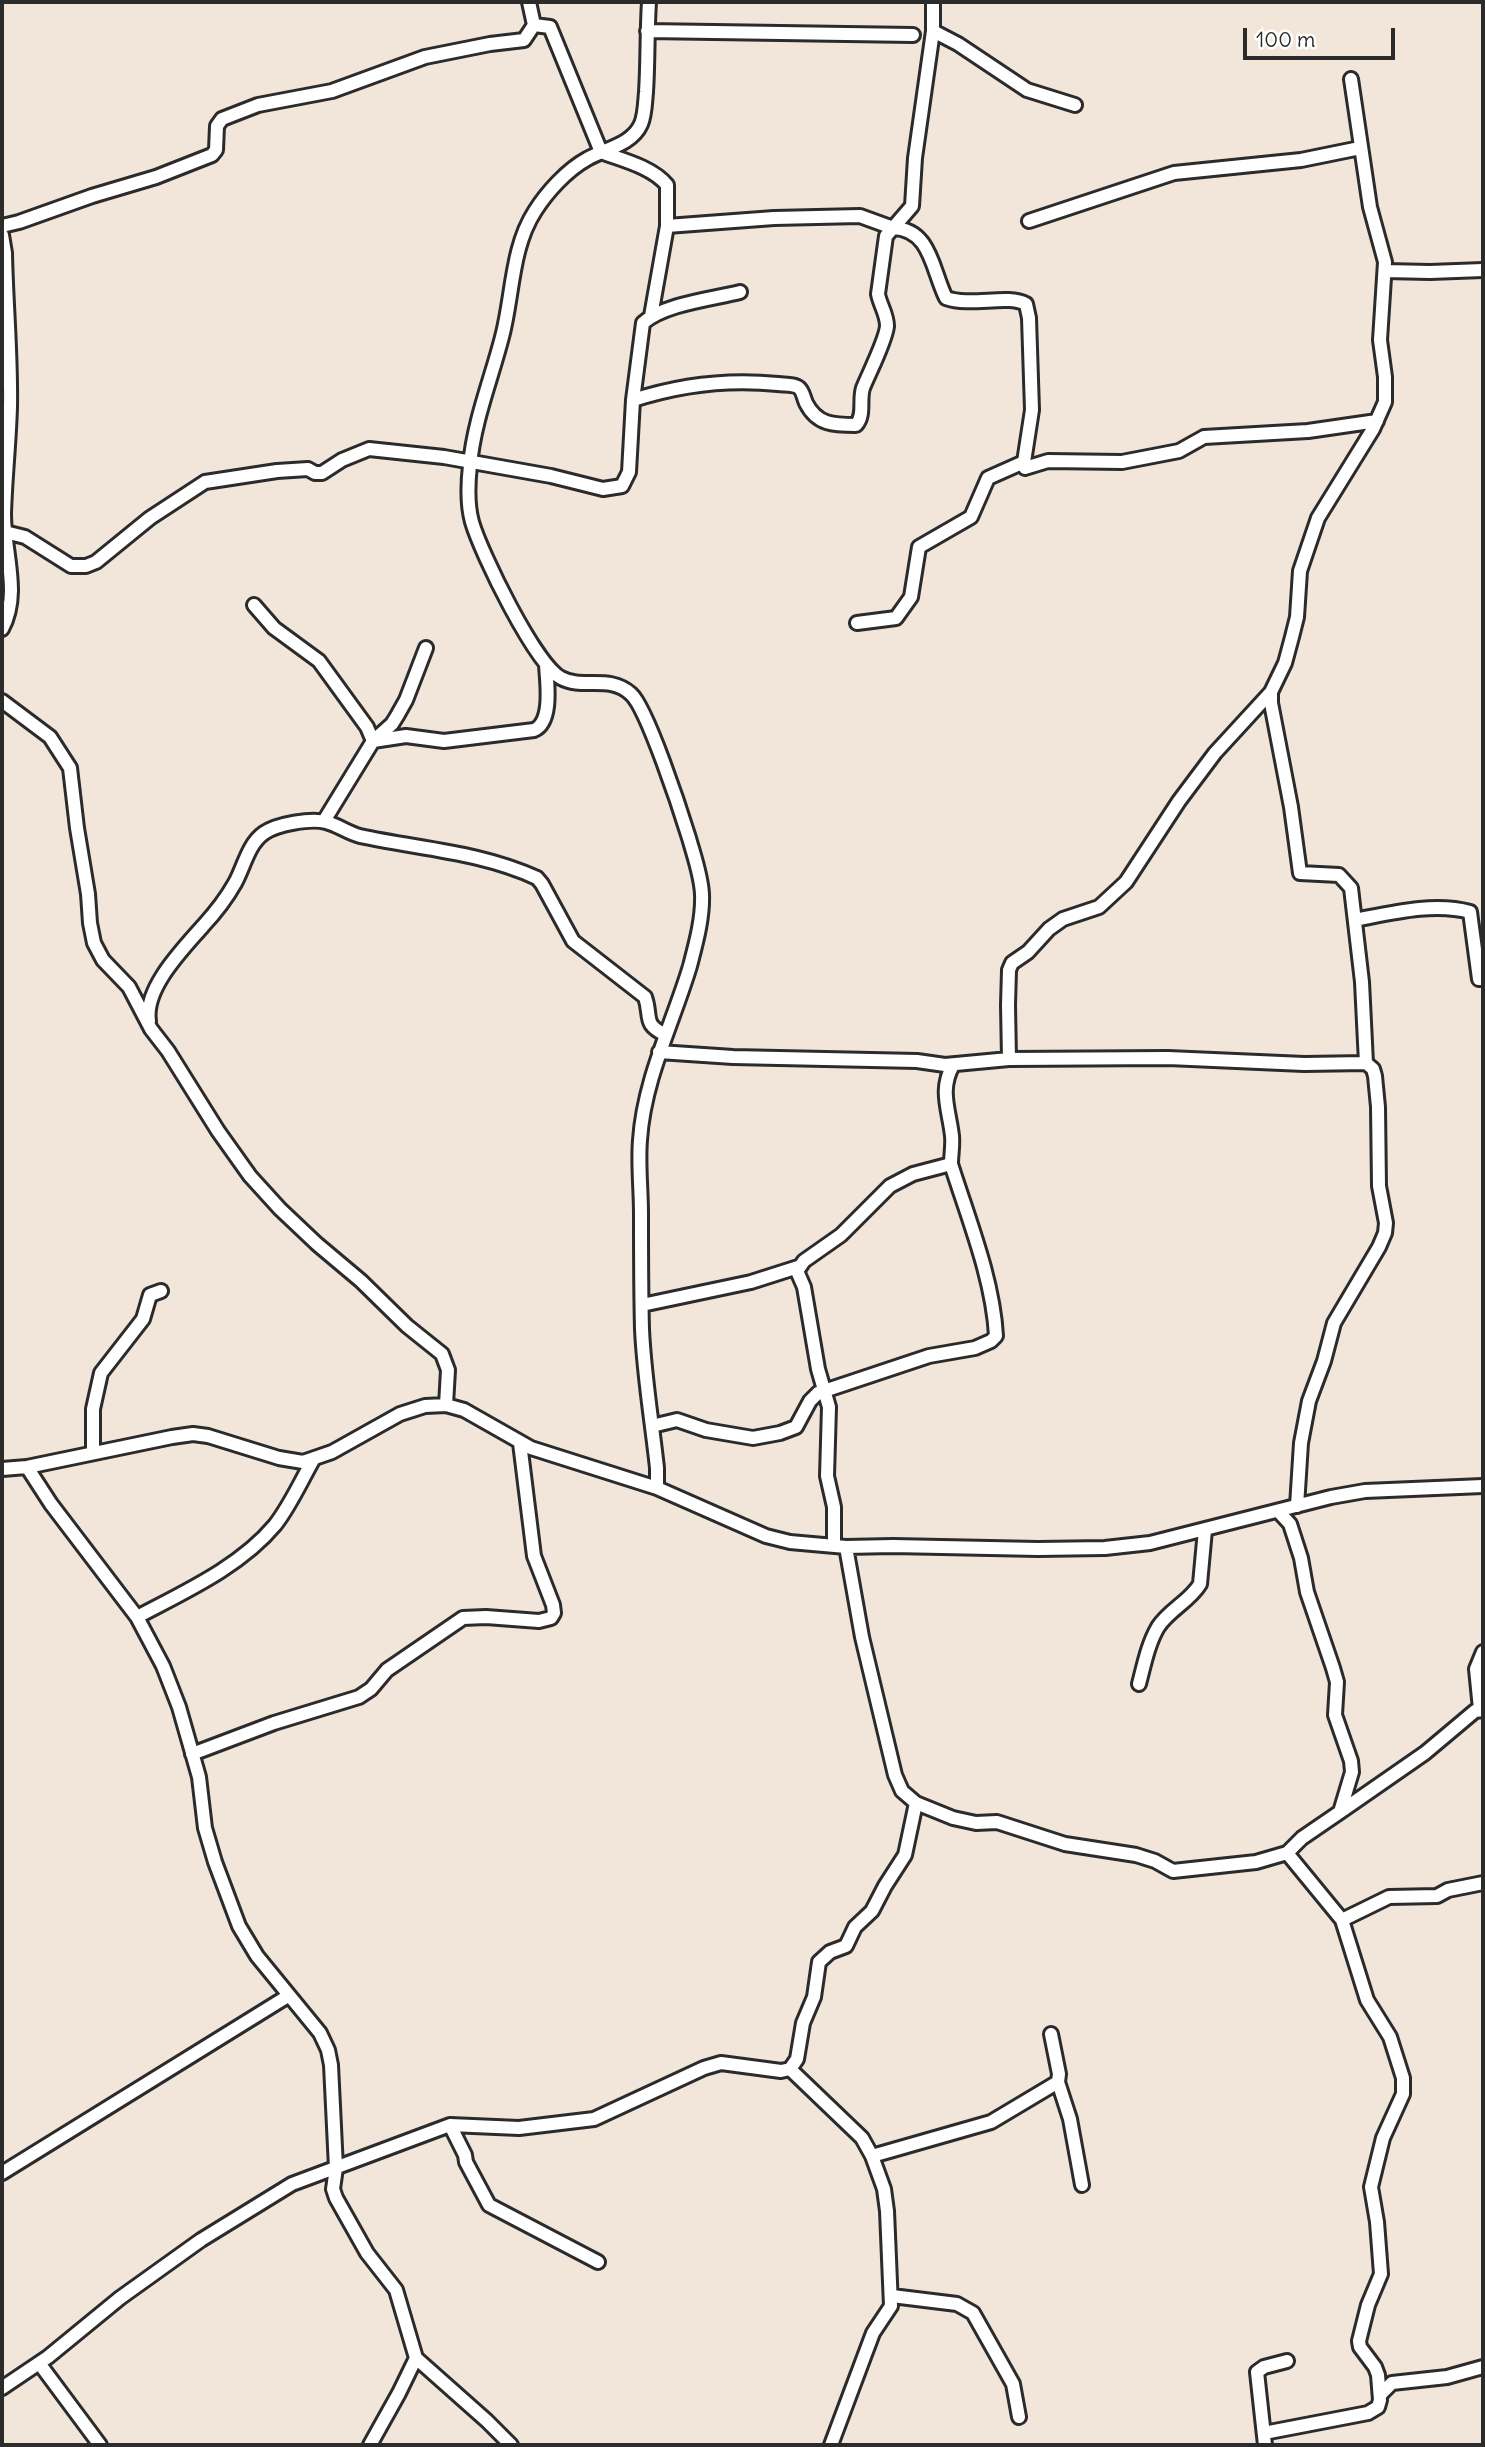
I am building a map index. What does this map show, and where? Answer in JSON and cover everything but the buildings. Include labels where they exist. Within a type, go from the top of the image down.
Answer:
[{"type":"street","points":[[2,226],[156,177],[212,155],[216,150],[217,126],[226,117],[258,105],[347,87],[425,57],[524,40],[534,25],[529,2]]},
{"type":"street","points":[[649,2],[648,72],[643,122],[626,140],[585,159],[564,177],[533,213],[513,272],[503,334],[485,393],[470,463],[468,493],[471,517],[483,553],[517,619],[555,675],[567,681],[612,683],[635,697],[685,825],[697,866],[702,894],[700,923],[681,996],[659,1052],[645,1105],[640,1139],[642,1332],[657,1488]]},
{"type":"street","points":[[633,400],[658,392],[755,382],[793,386],[802,391],[811,413],[817,419],[834,425],[856,425],[860,421],[862,390],[887,329],[887,316],[879,302],[879,280],[886,236],[912,206],[915,158],[933,32],[933,2]]},
{"type":"street","points":[[534,25],[550,27],[601,152],[639,166],[662,178],[667,185],[667,226],[651,316]]},
{"type":"street","points":[[647,31],[913,35]]},
{"type":"street","points":[[933,32],[958,44],[1027,90],[1075,105]]},
{"type":"street","points":[[1009,1059],[1009,982],[1012,963],[1028,952],[1049,929],[1063,919],[1099,907],[1126,882],[1179,801],[1215,753],[1271,692],[1285,663],[1297,617],[1300,571],[1318,518],[1377,421],[1385,402],[1380,340],[1385,271],[1370,207],[1350,79]]},
{"type":"street","points":[[1029,221],[1174,173],[1301,160],[1360,148]]},
{"type":"street","points":[[667,226],[774,218],[860,216],[893,228],[904,229],[919,237],[946,298],[956,301],[1011,301],[1026,304],[1029,318],[1032,410],[1024,462],[1027,468],[1048,461],[1122,462],[1179,451],[1204,437],[1308,431],[1377,421]]},
{"type":"street","points":[[2,235],[5,253],[10,407],[5,532],[11,576],[10,604],[2,629]]},
{"type":"street","points":[[1385,271],[1483,270]]},
{"type":"street","points":[[5,532],[25,537],[71,566],[78,567],[96,562],[150,518],[205,482],[277,471],[308,469],[322,473],[342,460],[369,449],[412,452],[603,489],[622,486],[629,472],[633,400],[643,323],[651,316],[677,307],[740,292]]},
{"type":"street","points":[[857,623],[896,618],[911,597],[919,547],[971,517],[988,478],[1024,462]]},
{"type":"street","points":[[254,605],[274,628],[319,661],[367,727],[373,741]]},
{"type":"street","points":[[324,821],[373,741],[397,716],[426,648]]},
{"type":"street","points":[[373,741],[406,736],[444,741],[534,730],[542,723],[547,709],[546,664]]},
{"type":"street","points":[[1271,692],[1291,807],[1297,867],[1300,873],[1339,874],[1351,888],[1366,1063]]},
{"type":"street","points":[[2,701],[50,737],[68,764],[94,943],[103,960],[136,997],[151,1029],[250,1176],[317,1244],[361,1281],[407,1326],[442,1354],[448,1370],[446,1405]]},
{"type":"street","points":[[151,1029],[148,1010],[167,971],[226,898],[252,847],[262,834],[287,822],[324,821],[356,835],[488,860],[537,878],[573,941],[645,997],[650,1024],[655,1030],[666,1035]]},
{"type":"street","points":[[1355,920],[1409,910],[1460,909],[1470,912],[1479,979],[1483,979]]},
{"type":"street","points":[[659,1052],[733,1057],[917,1061],[953,1065],[1009,1059],[1168,1058],[1304,1064],[1366,1063],[1373,1069],[1375,1076],[1378,1107],[1378,1186],[1386,1223],[1385,1233],[1334,1323],[1307,1411],[1301,1443],[1297,1506]]},
{"type":"street","points":[[652,1426],[677,1420],[706,1430],[753,1438],[780,1433],[796,1427],[810,1401],[818,1393],[929,1356],[975,1348],[996,1336],[995,1318],[980,1257],[951,1164],[952,1139],[945,1089],[946,1078],[953,1065]]},
{"type":"street","points":[[642,1305],[751,1282],[798,1267],[841,1235],[890,1186],[914,1174],[951,1164]]},
{"type":"street","points":[[798,1267],[797,1275],[804,1287],[829,1418],[827,1476],[840,1546],[895,1775],[902,1791],[916,1803],[964,1821],[997,1822],[1065,1844],[1136,1855],[1173,1871],[1256,1862],[1287,1853],[1302,1838],[1425,1753],[1482,1709],[1476,1669],[1483,1652]]},
{"type":"street","points":[[93,1452],[93,1409],[101,1373],[143,1319],[150,1295],[161,1291]]},
{"type":"street","points":[[2,1469],[27,1467],[193,1434],[292,1462],[313,1460],[400,1414],[425,1406],[446,1405],[464,1409],[520,1443],[657,1488],[766,1536],[790,1542],[840,1546],[1105,1548],[1150,1543],[1365,1491],[1483,1486]]},
{"type":"street","points":[[192,1754],[274,1723],[359,1697],[371,1689],[393,1666],[463,1618],[486,1617],[539,1622],[551,1618],[554,1613],[553,1605],[534,1556],[520,1443]]},
{"type":"street","points":[[138,1617],[215,1574],[249,1550],[275,1524],[313,1460]]},
{"type":"street","points":[[27,1467],[51,1504],[138,1617],[163,1666],[199,1777],[205,1828],[230,1906],[246,1939],[320,2034],[328,2050],[336,2168],[333,2189],[367,2253],[396,2290],[415,2358],[511,2445]]},
{"type":"street","points":[[1278,1511],[1290,1524],[1301,1558],[1307,1592],[1337,1682],[1335,1716],[1351,1761],[1352,1772],[1340,1812]]},
{"type":"street","points":[[1139,1684],[1147,1654],[1159,1627],[1200,1584],[1205,1530]]},
{"type":"street","points":[[2,2388],[201,2240],[292,2184],[450,2124],[519,2128],[594,2119],[704,2068],[721,2063],[782,2071],[790,2069],[797,2059],[803,2023],[814,1997],[819,1962],[830,1952],[846,1945],[855,1927],[872,1911],[907,1850],[916,1803]]},
{"type":"street","points":[[1287,1853],[1342,1920],[1367,2000],[1390,2037],[1403,2078],[1403,2094],[1383,2138],[1372,2181],[1381,2274],[1368,2305],[1359,2341],[1378,2375],[1378,2407],[1368,2413],[1264,2439],[1257,2372],[1264,2367],[1287,2361]]},
{"type":"street","points":[[1342,1920],[1389,1897],[1437,1896],[1448,1890],[1483,1883]]},
{"type":"street","points":[[2,2173],[288,1996]]},
{"type":"street","points":[[1051,2035],[1059,2074],[1058,2082],[1070,2119],[1082,2185]]},
{"type":"street","points":[[790,2069],[862,2138],[884,2189],[892,2296],[890,2310],[873,2333],[831,2445]]},
{"type":"street","points":[[872,2156],[991,2122],[1058,2082]]},
{"type":"street","points":[[450,2124],[489,2205],[598,2262]]},
{"type":"street","points":[[892,2296],[957,2304],[973,2313],[1013,2384],[1019,2417]]},
{"type":"street","points":[[370,2445],[400,2393],[415,2358]]},
{"type":"street","points":[[39,2363],[100,2445]]},
{"type":"street","points":[[1380,2395],[1392,2383],[1447,2376],[1483,2367]]}]
